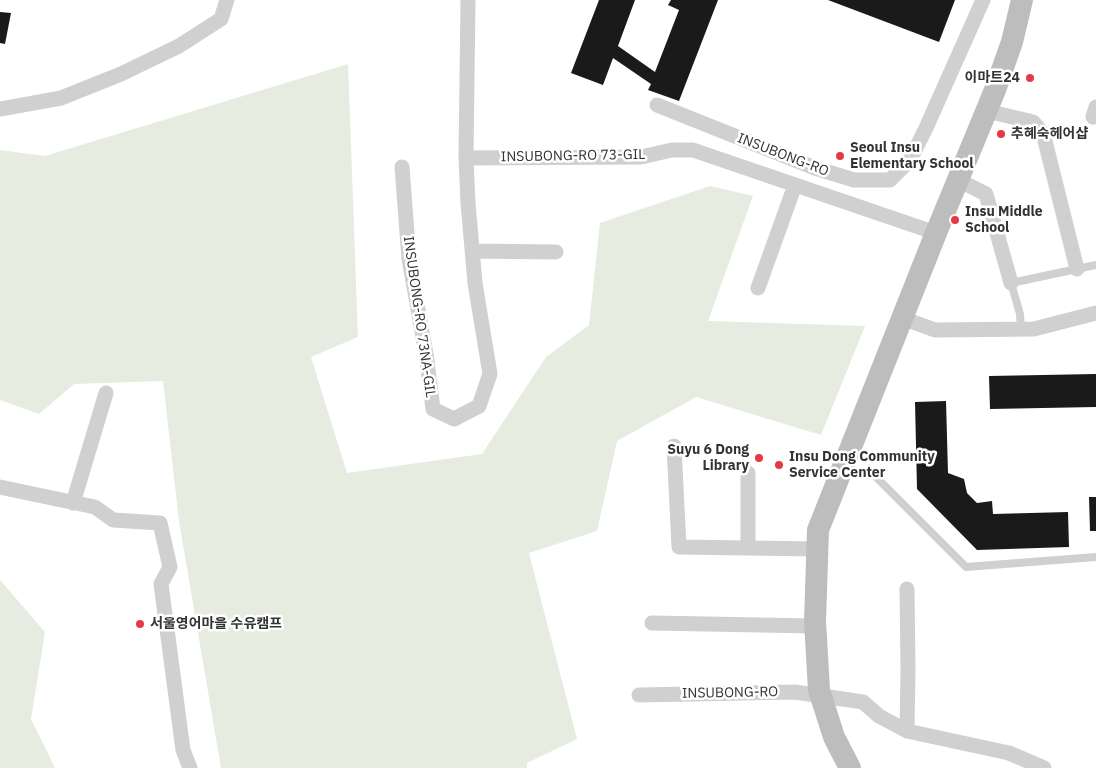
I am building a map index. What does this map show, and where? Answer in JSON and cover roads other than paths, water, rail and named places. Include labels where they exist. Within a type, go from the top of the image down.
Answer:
[{"type":"main road","points":[[850,768],[834,737],[821,696],[815,626],[818,530],[936,233],[987,111],[1012,42],[1022,0]]},
{"type":"street","points":[[0,109],[61,98],[129,70],[179,46],[221,19],[227,0]]},
{"type":"street","name":"INSUBONG-RO 73NA-GIL","points":[[402,167],[409,259],[426,354],[432,409],[454,419],[479,406],[490,374],[475,283],[466,158],[468,0]]},
{"type":"street","name":"INSUBONG-RO","points":[[657,105],[815,168],[854,180],[890,180],[910,160],[984,0]]},
{"type":"street","points":[[987,111],[1033,122],[1043,133],[1077,269]]},
{"type":"street","name":"INSUBONG-RO 73-GIL","points":[[466,158],[641,157],[672,150],[692,150],[936,233]]},
{"type":"street","points":[[958,180],[986,194],[1011,283]]},
{"type":"street","points":[[758,288],[795,185]]},
{"type":"street","points":[[472,252],[556,252]]},
{"type":"street","points":[[902,318],[935,330],[1034,329],[1096,314]]},
{"type":"street","points":[[73,503],[106,393]]},
{"type":"street","points":[[674,446],[679,547],[818,549]]},
{"type":"street","points":[[748,472],[748,548]]},
{"type":"street","points":[[0,487],[95,507],[113,520],[160,523],[170,567],[161,584],[183,750],[190,768]]},
{"type":"street","points":[[906,731],[908,670],[907,589]]},
{"type":"street","points":[[652,623],[815,626]]},
{"type":"street","name":"INSUBONG-RO","points":[[639,695],[795,692],[863,702],[879,716],[906,731],[1009,753],[1044,768]]},
{"type":"lane","points":[[1021,329],[1020,314],[1011,283],[1096,265]]},
{"type":"lane","points":[[877,478],[966,567],[1096,556]]},
{"type":"place","name":"이마트24","points":[[1030,78]]},
{"type":"place","name":"추혜숙헤어샵","points":[[1001,134]]},
{"type":"place","name":"Seoul Insu Elementary School","points":[[840,156]]},
{"type":"place","name":"Insu Middle School","points":[[955,220]]},
{"type":"place","name":"Suyu 6 Dong Library","points":[[759,458]]},
{"type":"place","name":"Insu Dong Community Service Center","points":[[779,465]]},
{"type":"place","name":"서울영어마을 수유캠프","points":[[140,624]]}]
